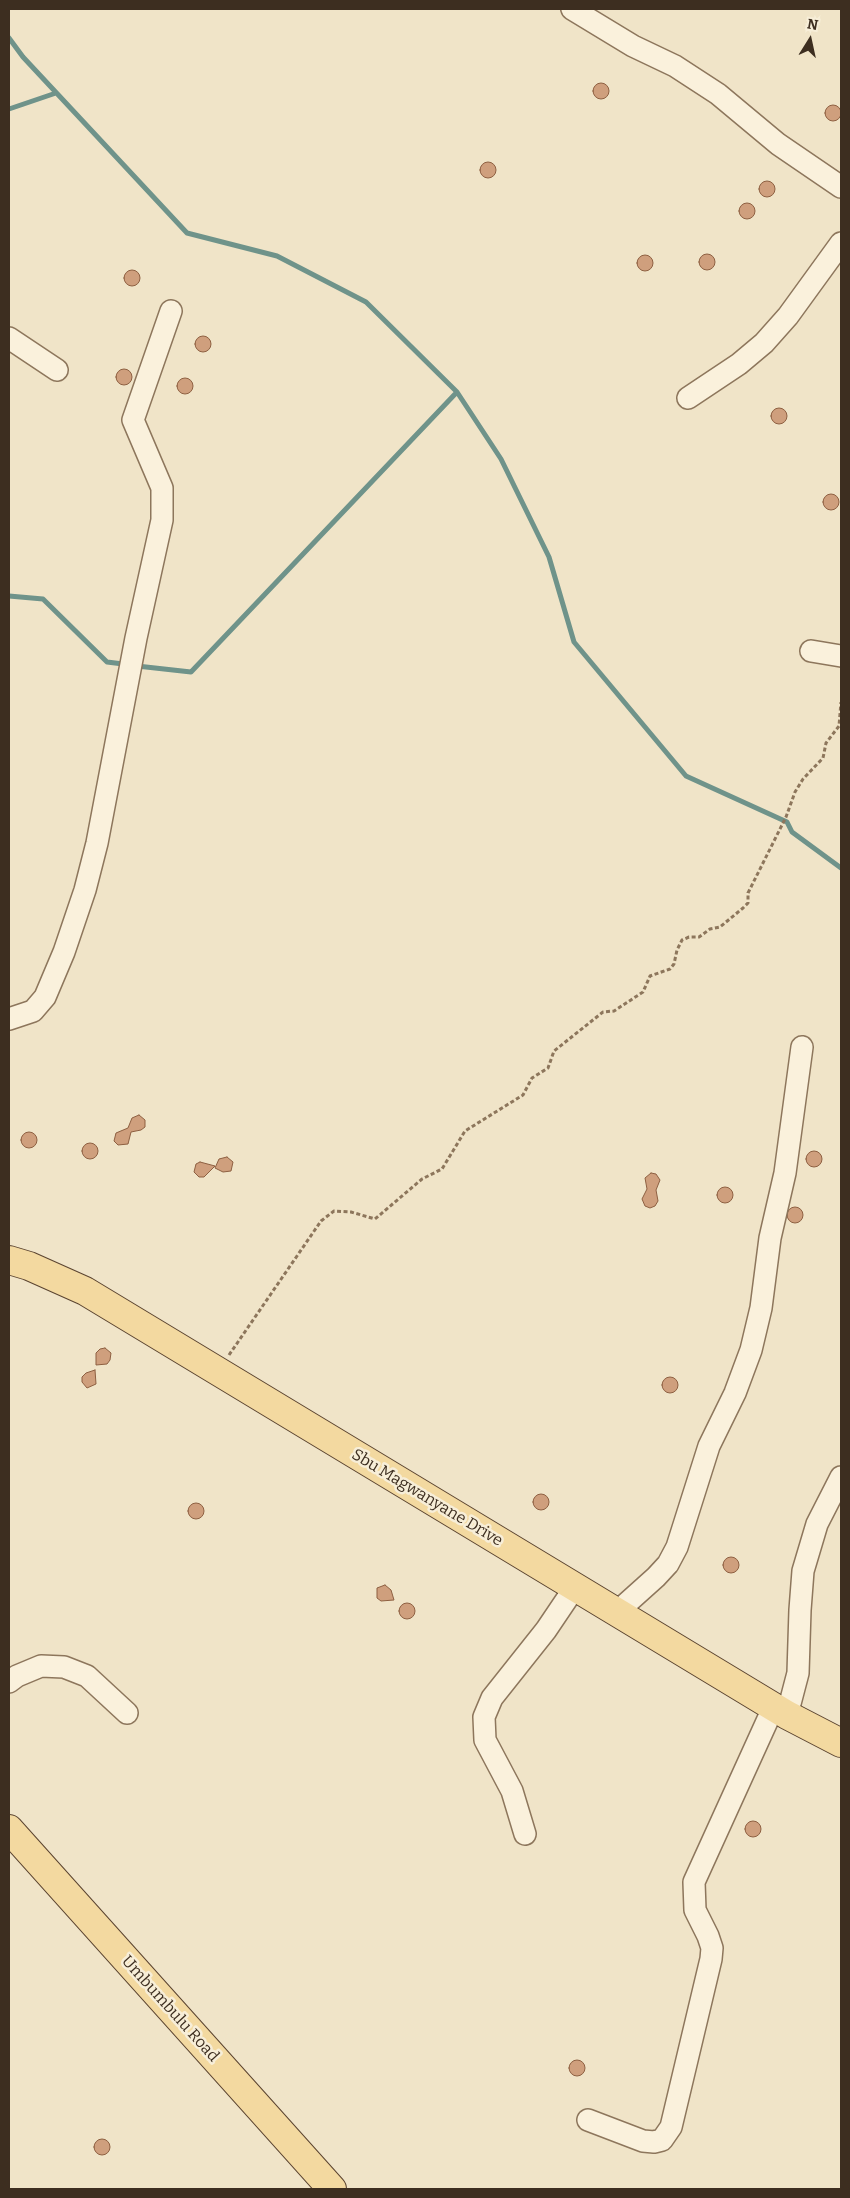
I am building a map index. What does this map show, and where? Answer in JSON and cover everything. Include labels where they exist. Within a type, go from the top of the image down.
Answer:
[{"type":"main road","name":"Sbu Magwanyane Drive","points":[[9,1260],[30,1266],[85,1292],[781,1710],[841,1743]]},
{"type":"main road","name":"Umbumbulu Road","points":[[9,1830],[332,2189]]},
{"type":"street","points":[[572,9],[624,41],[675,66],[718,94],[778,144],[841,187]]},
{"type":"street","points":[[688,398],[739,364],[764,342],[788,316],[841,243]]},
{"type":"street","points":[[9,1019],[32,1011],[45,997],[64,952],[85,890],[97,843],[136,638],[162,520],[162,488],[133,420],[171,311]]},
{"type":"street","points":[[9,338],[57,370]]},
{"type":"street","points":[[811,651],[841,656]]},
{"type":"street","points":[[617,1612],[656,1578],[668,1564],[677,1547],[710,1446],[735,1393],[751,1350],[761,1308],[770,1238],[785,1173],[802,1047]]},
{"type":"street","points":[[588,2120],[643,2141],[654,2142],[662,2140],[671,2128],[712,1959],[712,1948],[708,1936],[695,1910],[694,1882],[798,1673],[800,1610],[805,1564],[817,1524],[841,1477]]},
{"type":"street","points":[[525,1834],[512,1791],[485,1740],[484,1717],[492,1698],[546,1630],[575,1587]]},
{"type":"street","points":[[9,1682],[17,1676],[41,1666],[64,1667],[87,1676],[127,1713]]},
{"type":"path","points":[[218,1372],[321,1222],[334,1210],[351,1212],[375,1220],[422,1179],[442,1170],[465,1131],[523,1095],[532,1078],[548,1068],[554,1051],[603,1012],[614,1011],[643,992],[650,976],[670,968],[674,964],[676,950],[682,940],[689,937],[699,937],[710,928],[720,927],[748,903],[748,893],[756,880],[758,868],[786,817],[795,792],[803,779],[824,758],[826,743],[838,726],[841,702]]},
{"type":"building","points":[[601,83],[607,85],[609,91],[607,97],[601,99],[595,97],[593,91],[595,85]]},
{"type":"building","points":[[833,105],[839,107],[841,113],[839,119],[833,121],[827,119],[825,113],[827,107]]},
{"type":"building","points":[[488,162],[494,164],[496,170],[494,176],[488,178],[482,176],[480,170],[482,164]]},
{"type":"building","points":[[767,181],[773,183],[775,189],[773,195],[767,197],[761,195],[759,189],[761,183]]},
{"type":"building","points":[[747,203],[753,205],[755,211],[753,217],[747,219],[741,217],[739,211],[741,205]]},
{"type":"building","points":[[707,254],[713,256],[715,262],[713,268],[707,270],[701,268],[699,262],[701,256]]},
{"type":"building","points":[[645,255],[651,257],[653,263],[651,269],[645,271],[639,269],[637,263],[639,257]]},
{"type":"building","points":[[132,270],[138,272],[140,278],[138,284],[132,286],[126,284],[124,278],[126,272]]},
{"type":"building","points":[[203,336],[209,338],[211,344],[209,350],[203,352],[197,350],[195,344],[197,338]]},
{"type":"building","points":[[124,369],[130,371],[132,377],[130,383],[124,385],[118,383],[116,377],[118,371]]},
{"type":"building","points":[[185,378],[191,380],[193,386],[191,392],[185,394],[179,392],[177,386],[179,380]]},
{"type":"building","points":[[779,408],[785,410],[787,416],[785,422],[779,424],[773,422],[771,416],[773,410]]},
{"type":"building","points":[[831,494],[837,496],[839,502],[837,508],[831,510],[825,508],[823,502],[825,496]]},
{"type":"building","points":[[139,1115],[145,1120],[145,1127],[131,1132],[128,1144],[118,1145],[114,1141],[116,1133],[128,1128],[132,1118]]},
{"type":"building","points":[[29,1132],[35,1134],[37,1140],[35,1146],[29,1148],[23,1146],[21,1140],[23,1134]]},
{"type":"building","points":[[90,1143],[96,1145],[98,1151],[96,1157],[90,1159],[84,1157],[82,1151],[84,1145]]},
{"type":"building","points":[[814,1151],[820,1153],[822,1159],[820,1165],[814,1167],[808,1165],[806,1159],[808,1153]]},
{"type":"building","points":[[227,1157],[233,1162],[231,1171],[223,1172],[215,1168],[219,1159]]},
{"type":"building","points":[[200,1162],[215,1166],[204,1177],[199,1177],[194,1172],[196,1164]]},
{"type":"building","points":[[651,1173],[656,1174],[660,1180],[656,1190],[658,1201],[655,1206],[650,1208],[645,1206],[642,1199],[647,1189],[645,1178]]},
{"type":"building","points":[[725,1187],[731,1189],[733,1195],[731,1201],[725,1203],[719,1201],[717,1195],[719,1189]]},
{"type":"building","points":[[795,1207],[803,1215],[795,1223],[787,1215]]},
{"type":"building","points":[[105,1348],[111,1353],[110,1360],[107,1364],[96,1365],[96,1353],[100,1349]]},
{"type":"building","points":[[95,1370],[96,1384],[87,1388],[82,1382],[82,1377],[86,1373]]},
{"type":"building","points":[[670,1377],[676,1379],[678,1385],[676,1391],[670,1393],[664,1391],[662,1385],[664,1379]]},
{"type":"building","points":[[541,1494],[547,1496],[549,1502],[547,1508],[541,1510],[535,1508],[533,1502],[535,1496]]},
{"type":"building","points":[[196,1503],[202,1505],[204,1511],[202,1517],[196,1519],[190,1517],[188,1511],[190,1505]]},
{"type":"building","points":[[731,1557],[737,1559],[739,1565],[737,1571],[731,1573],[725,1571],[723,1565],[725,1559]]},
{"type":"building","points":[[385,1585],[391,1590],[394,1600],[381,1601],[377,1598],[377,1588]]},
{"type":"building","points":[[404,1603],[410,1603],[415,1608],[413,1617],[404,1619],[399,1614],[399,1608]]},
{"type":"building","points":[[753,1821],[759,1823],[761,1829],[759,1835],[753,1837],[747,1835],[745,1829],[747,1823]]},
{"type":"building","points":[[577,2060],[583,2062],[585,2068],[583,2074],[577,2076],[571,2074],[569,2068],[571,2062]]},
{"type":"building","points":[[102,2139],[108,2141],[110,2147],[108,2153],[102,2155],[96,2153],[94,2147],[96,2141]]},
{"type":"waterway","points":[[9,38],[23,57],[187,233],[277,256],[366,302],[457,392],[501,459],[549,557],[574,642],[686,776],[787,822],[792,832],[841,868]]},
{"type":"waterway","points":[[9,109],[56,93]]},
{"type":"waterway","points":[[137,666],[191,672],[457,392]]},
{"type":"waterway","points":[[9,596],[43,599],[107,662],[123,664]]}]
